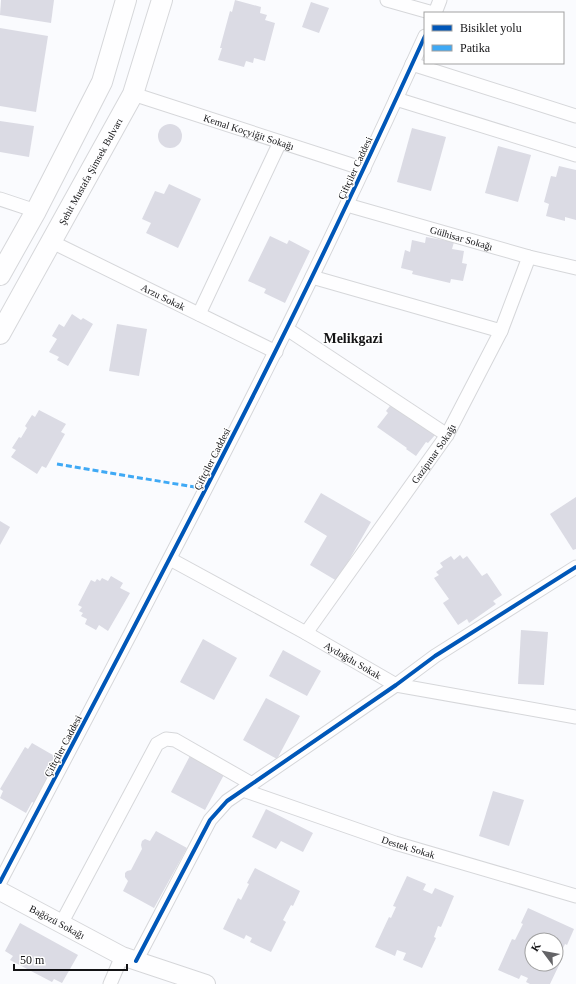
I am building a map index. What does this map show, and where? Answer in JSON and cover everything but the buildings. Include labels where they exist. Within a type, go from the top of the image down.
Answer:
[{"type":"main road","points":[[0,275],[36,210],[102,82],[126,0]]},
{"type":"main road","name":"Şehit Mustafa Şimsek Bulvarı","points":[[0,334],[133,94],[162,0]]},
{"type":"street","points":[[387,0],[430,12]]},
{"type":"street","points":[[434,12],[440,0]]},
{"type":"street","name":"Çiftçiler Caddesi","points":[[0,882],[170,560],[276,352],[364,169],[424,38]]},
{"type":"street","points":[[412,64],[576,116]]},
{"type":"street","name":"Kemal Koçyiğit Sokağı","points":[[133,94],[364,169]]},
{"type":"street","points":[[396,99],[576,155]]},
{"type":"street","points":[[200,314],[280,142]]},
{"type":"street","points":[[0,200],[36,210]]},
{"type":"street","name":"Gülhisar Sokağı","points":[[347,205],[529,257],[576,268]]},
{"type":"street","name":"Arzu Sokak","points":[[52,242],[276,352]]},
{"type":"street","name":"Gazipınar Sokağı","points":[[306,633],[447,436],[501,330],[529,257]]},
{"type":"street","points":[[312,277],[501,330]]},
{"type":"street","points":[[286,329],[447,436]]},
{"type":"street","name":"Aydoğdu Sokak","points":[[170,560],[306,633],[396,685],[576,717]]},
{"type":"street","points":[[110,984],[129,959],[210,820],[227,801],[442,652],[576,567]]},
{"type":"street","name":"Destek Sokak","points":[[61,924],[157,744],[166,739],[176,740],[248,787],[395,844],[576,896]]},
{"type":"street","name":"Bağözü Sokağı","points":[[0,890],[61,924],[129,959],[206,984]]},
{"type":"marked path","points":[[57,464],[206,489]]},
{"type":"cycle path","points":[[0,882],[140,617],[242,417],[333,233],[424,38]]},
{"type":"cycle path","points":[[136,961],[210,820],[227,801],[396,685],[435,656],[576,567]]},
{"type":"district","name":"Melikgazi","points":[[353,338]]}]
